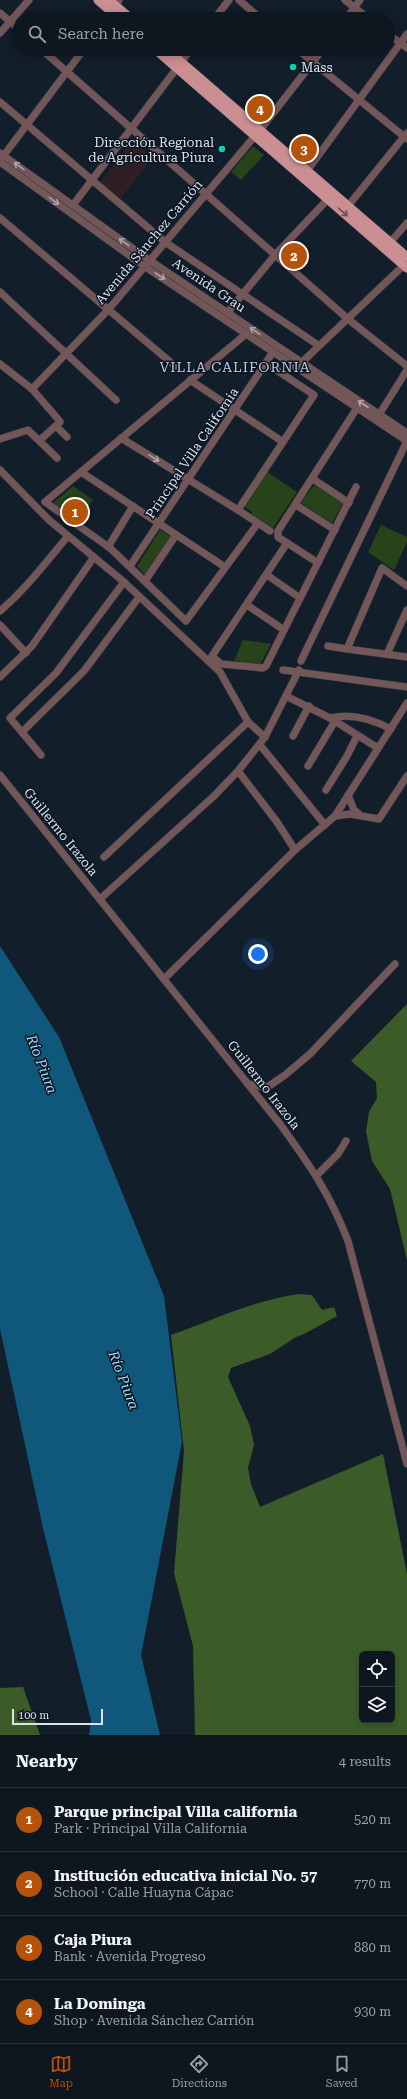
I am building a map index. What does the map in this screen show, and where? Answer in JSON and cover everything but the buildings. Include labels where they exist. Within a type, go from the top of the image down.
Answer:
[{"type":"main road","points":[[98,0],[114,4],[123,12]]},
{"type":"main road","points":[[166,56],[179,65],[258,133],[328,199],[387,245]]},
{"type":"main road","points":[[172,56],[179,65]]},
{"type":"main road","points":[[258,133],[307,171],[348,206],[406,263]]},
{"type":"street","points":[[19,12],[29,0]]},
{"type":"street","points":[[220,12],[229,0]]},
{"type":"street","points":[[239,0],[253,12]]},
{"type":"street","points":[[345,0],[360,12]]},
{"type":"street","points":[[352,12],[360,0]]},
{"type":"street","points":[[0,13],[10,22]]},
{"type":"street","points":[[0,33],[12,20]]},
{"type":"street","points":[[395,50],[407,34]]},
{"type":"street","points":[[395,39],[407,48]]},
{"type":"street","points":[[49,56],[348,319],[407,366]]},
{"type":"street","points":[[1,158],[79,56]]},
{"type":"street","points":[[73,205],[186,56]]},
{"type":"street","points":[[305,56],[406,136],[348,206]]},
{"type":"street","name":"Avenida Sánchez Carrión","points":[[32,389],[108,310],[146,263],[258,133],[317,56]]},
{"type":"street","points":[[307,171],[390,56]]},
{"type":"street","points":[[0,102],[165,242],[318,345]]},
{"type":"street","name":"Avenida Grau","points":[[1,158],[73,205],[146,263],[228,312],[357,408],[407,433]]},
{"type":"street","name":"Avenida Grau","points":[[1,158],[246,334],[273,352],[298,365],[377,417],[407,441]]},
{"type":"street","points":[[228,312],[275,255],[328,199]]},
{"type":"street","points":[[0,218],[175,366]]},
{"type":"street","points":[[387,245],[407,223]]},
{"type":"street","points":[[298,365],[406,263]]},
{"type":"street","points":[[0,292],[116,400]]},
{"type":"street","points":[[246,334],[45,502],[108,547],[130,566],[186,621],[258,524]]},
{"type":"street","name":"Principal Villa California","points":[[130,566],[273,352]]},
{"type":"street","points":[[238,510],[314,395],[266,363]]},
{"type":"street","points":[[0,364],[32,389],[67,437]]},
{"type":"street","points":[[377,417],[407,370]]},
{"type":"street","points":[[190,380],[283,442]]},
{"type":"street","points":[[318,563],[278,537],[278,531],[313,479],[357,408]]},
{"type":"street","points":[[40,440],[58,424]]},
{"type":"street","points":[[0,439],[28,430],[57,458]]},
{"type":"street","points":[[121,438],[270,531]]},
{"type":"street","points":[[100,899],[214,796],[238,771],[265,737],[298,672],[301,662],[407,441]]},
{"type":"street","points":[[0,470],[49,520],[124,582],[220,672],[248,722],[265,737]]},
{"type":"street","points":[[81,472],[226,567]]},
{"type":"street","points":[[313,479],[349,503]]},
{"type":"street","points":[[287,543],[212,656],[220,664],[265,668],[356,488]]},
{"type":"street","points":[[296,505],[335,530]]},
{"type":"street","points":[[108,547],[133,506]]},
{"type":"street","points":[[145,581],[176,535]]},
{"type":"street","points":[[0,611],[13,600],[33,578],[68,536]]},
{"type":"street","points":[[0,677],[26,653],[94,557]]},
{"type":"street","points":[[347,649],[382,568],[407,586]]},
{"type":"street","points":[[267,575],[300,598]]},
{"type":"street","points":[[41,755],[10,718],[56,673],[124,582]]},
{"type":"street","points":[[22,732],[84,671],[139,597]]},
{"type":"street","points":[[247,604],[284,630]]},
{"type":"street","points":[[387,654],[407,610]]},
{"type":"street","points":[[0,625],[26,653]]},
{"type":"street","points":[[328,646],[407,656]]},
{"type":"street","points":[[283,670],[407,687]]},
{"type":"street","points":[[286,696],[333,719],[357,736],[378,748]]},
{"type":"street","points":[[164,979],[295,850],[335,816],[407,703]]},
{"type":"street","points":[[293,736],[309,706]]},
{"type":"street","points":[[333,719],[357,716],[391,729]]},
{"type":"street","points":[[308,766],[333,719]]},
{"type":"street","points":[[104,857],[248,722]]},
{"type":"street","points":[[326,790],[347,756],[357,736]]},
{"type":"street","points":[[260,744],[325,825]]},
{"type":"street","points":[[238,771],[277,822],[295,850]]},
{"type":"street","name":"Guillermo Irazola","points":[[0,775],[248,1084],[317,1175],[338,1215],[348,1241],[407,1464]]},
{"type":"street","points":[[335,816],[350,814],[360,815],[376,820],[379,819],[407,776]]},
{"type":"street","points":[[348,795],[354,810],[360,815]]},
{"type":"street","points":[[248,1084],[263,1087],[269,1086],[285,1075],[310,1054],[395,964]]},
{"type":"street","points":[[317,1175],[338,1154],[346,1140]]},
{"type":"shaded area","points":[[132,141],[153,157],[119,200],[99,184]]},
{"type":"green space","points":[[253,146],[264,155],[241,180],[231,172]]},
{"type":"green space","points":[[267,472],[297,492],[273,528],[251,514],[252,512],[245,507]]},
{"type":"green space","points":[[314,485],[343,503],[332,523],[301,503]]},
{"type":"green space","points":[[73,486],[93,500],[78,521],[53,503]]},
{"type":"green space","points":[[381,525],[407,537],[407,542],[394,570],[368,552]]},
{"type":"green space","points":[[160,530],[172,537],[145,575],[137,566]]},
{"type":"green space","points":[[243,640],[271,644],[260,665],[234,661]]},
{"type":"green space","points":[[407,1004],[407,1260],[390,1189],[372,1161],[366,1131],[369,1112],[377,1098],[376,1082],[351,1061]]},
{"type":"green space","points":[[299,1294],[312,1295],[322,1310],[334,1307],[337,1316],[296,1337],[270,1354],[231,1368],[228,1377],[250,1426],[254,1445],[248,1468],[251,1484],[260,1507],[383,1454],[407,1574],[407,1735],[195,1735],[193,1646],[174,1573],[184,1451],[171,1335],[265,1301]]},
{"type":"green space","points":[[23,1687],[40,1735],[0,1735],[0,1688]]},
{"type":"water","name":"Río Piura","points":[[0,946],[59,1037],[164,1296],[182,1442],[141,1655],[160,1735],[89,1735],[91,1720],[43,1528],[0,1329]]},
{"type":"place","name":"Mass","points":[[293,67]]},
{"type":"place","name":"La Dominga","points":[[260,109]]},
{"type":"place","name":"Dirección Regional de Agricultura Piura","points":[[222,149]]},
{"type":"place","name":"Caja Piura","points":[[304,149]]},
{"type":"place","name":"Institución educativa inicial No. 57","points":[[294,256]]},
{"type":"place","name":"Parque principal Villa california","points":[[75,512]]},
{"type":"district","name":"VILLA CALIFORNIA","points":[[235,367]]}]
